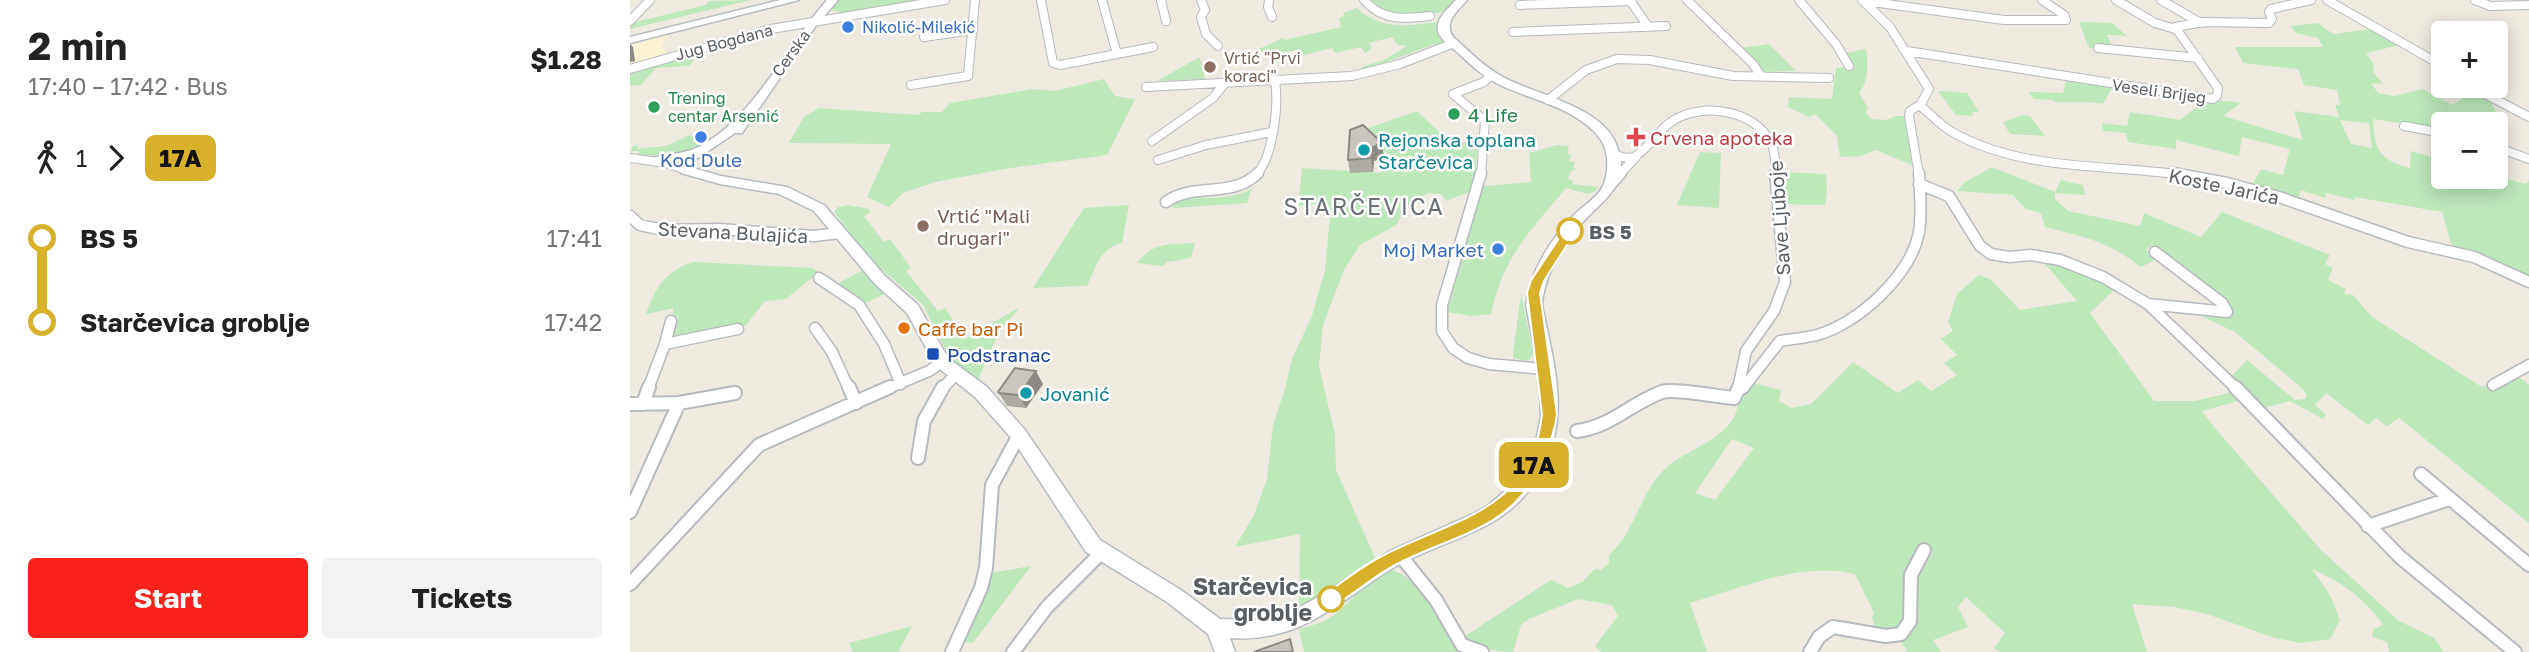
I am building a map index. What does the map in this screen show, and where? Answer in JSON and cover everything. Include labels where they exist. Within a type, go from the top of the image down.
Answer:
[{"type":"street","points":[[630,21],[650,0]]},
{"type":"street","points":[[630,37],[773,0]]},
{"type":"street","points":[[630,37],[794,0]]},
{"type":"street","points":[[818,19],[817,11],[822,0]]},
{"type":"street","name":"Cerska","points":[[692,172],[702,158],[729,139],[833,0]]},
{"type":"street","name":"Jug Bogdana","points":[[630,69],[731,38],[818,19],[944,0]]},
{"type":"street","points":[[911,85],[968,76],[975,0]]},
{"type":"street","points":[[1041,0],[1053,63],[1060,65],[1153,47]]},
{"type":"street","points":[[1102,0],[1117,54]]},
{"type":"street","points":[[1161,0],[1166,20]]},
{"type":"street","points":[[1201,0],[1205,10],[1200,17],[1204,29],[1208,38],[1218,46]]},
{"type":"street","points":[[1269,0],[1268,7],[1272,17]]},
{"type":"street","points":[[1364,0],[1374,12],[1382,16],[1404,19],[1430,16]]},
{"type":"street","points":[[1216,628],[1258,629],[1298,620],[1400,555],[1485,518],[1507,502],[1522,486],[1548,433],[1549,404],[1533,298],[1536,285],[1571,229],[1584,213],[1600,201],[1612,183],[1613,154],[1604,136],[1591,122],[1491,75],[1454,43],[1444,32],[1444,22],[1462,0]]},
{"type":"street","points":[[1520,5],[1630,0],[1647,27]]},
{"type":"street","points":[[1687,0],[1753,64],[1760,75]]},
{"type":"street","points":[[1799,0],[1836,44],[1849,66]]},
{"type":"street","points":[[1862,0],[2004,20],[2066,20],[2064,15],[2042,0]]},
{"type":"street","points":[[1577,431],[1608,424],[1659,392],[1682,391],[1734,398],[1739,394],[1739,388],[1744,387],[1780,341],[1818,335],[1854,318],[1893,282],[1908,261],[1919,233],[1919,184],[1909,116],[1910,111],[1921,104],[1929,89],[1888,23],[1862,0]]},
{"type":"street","points":[[2116,0],[2155,23],[2175,29],[2176,26],[2201,23],[2269,23],[2269,12],[2272,9],[2311,0]]},
{"type":"street","points":[[2161,0],[2201,23]]},
{"type":"street","points":[[2326,0],[2431,59]]},
{"type":"street","points":[[2475,0],[2490,6],[2529,5]]},
{"type":"street","points":[[1513,32],[1666,26]]},
{"type":"street","name":"Veseli Brijeg","points":[[1907,51],[2202,99],[2216,98],[2218,88],[2175,29]]},
{"type":"street","points":[[924,37],[973,30]]},
{"type":"street","points":[[1146,88],[1361,74],[1401,64],[1454,43]]},
{"type":"street","points":[[2098,48],[2198,58]]},
{"type":"street","points":[[1548,100],[1593,65],[1616,60],[1649,60],[1731,76],[1790,74],[1829,78]]},
{"type":"street","points":[[1491,75],[1484,82],[1452,94],[1485,121],[1485,138],[1479,183],[1443,301],[1441,327],[1452,347],[1469,358],[1500,365],[1544,369]]},
{"type":"street","points":[[1166,202],[1175,196],[1230,189],[1251,180],[1266,164],[1272,132],[1275,81]]},
{"type":"street","points":[[1152,141],[1213,98],[1224,84]]},
{"type":"street","points":[[2493,98],[2529,117]]},
{"type":"street","name":"Koste Jarića","points":[[1921,104],[1948,130],[1995,153],[2089,166],[2173,173],[2226,183],[2293,201],[2410,243],[2473,257],[2529,282]]},
{"type":"street","name":"Save Ljuboje","points":[[1612,183],[1668,124],[1678,118],[1696,113],[1736,115],[1769,135],[1773,146],[1785,282],[1774,311],[1749,344],[1743,360],[1739,388]]},
{"type":"street","name":"Cerska","points":[[692,172],[688,160],[742,123]]},
{"type":"street","points":[[2404,126],[2431,131]]},
{"type":"street","points":[[1158,160],[1206,145],[1272,132]]},
{"type":"street","points":[[2508,151],[2529,159]]},
{"type":"street","points":[[656,161],[699,152]]},
{"type":"street","points":[[1613,154],[1625,159],[1639,155]]},
{"type":"street","points":[[630,158],[656,161],[720,180],[793,194],[819,208],[880,281],[913,309],[942,362],[981,392],[1019,435],[1066,502],[1087,538],[1101,553],[1174,596],[1216,628],[1225,652]]},
{"type":"street","points":[[1919,184],[1949,196],[1980,246],[1991,254],[2009,257],[2031,255],[2060,260],[2111,281],[2148,304],[2234,386],[2368,526],[2455,604],[2515,652]]},
{"type":"street","name":"Stevana Bulajića","points":[[630,216],[640,225],[663,230],[719,229],[814,236],[840,233]]},
{"type":"street","points":[[2148,304],[2227,312],[2222,303],[2155,252]]},
{"type":"street","points":[[819,278],[859,305],[884,344],[901,384]]},
{"type":"street","points":[[643,404],[671,321]]},
{"type":"street","points":[[816,328],[832,352],[856,403]]},
{"type":"street","points":[[665,344],[738,329]]},
{"type":"street","points":[[630,584],[752,450],[786,431],[901,384],[942,362]]},
{"type":"street","points":[[2493,385],[2529,365]]},
{"type":"street","points":[[918,458],[920,429],[925,417],[940,390],[957,373]]},
{"type":"street","points":[[630,404],[679,403],[735,393]]},
{"type":"street","points":[[630,512],[679,403]]},
{"type":"street","points":[[951,652],[981,587],[986,568],[992,485],[1019,435]]},
{"type":"street","points":[[2421,474],[2529,565]]},
{"type":"street","points":[[2368,526],[2449,499]]},
{"type":"street","points":[[1810,652],[1819,637],[1833,626],[1881,635],[1902,635],[1906,632],[1910,621],[1909,589],[1912,571],[1924,550]]},
{"type":"street","points":[[1013,652],[1047,607],[1101,553]]},
{"type":"street","points":[[1400,555],[1436,600],[1462,645],[1482,652]]},
{"type":"shaded area","points":[[670,34],[662,47],[669,56],[630,68],[630,45]]},
{"type":"green space","points":[[751,0],[630,29],[631,23],[706,5],[709,1]]},
{"type":"green space","points":[[835,0],[929,0],[847,13],[830,10]]},
{"type":"green space","points":[[1370,0],[1456,0],[1444,12],[1402,16],[1382,13]]},
{"type":"green space","points":[[1357,8],[1374,20],[1393,25],[1436,22],[1447,44],[1435,44],[1381,64],[1381,67],[1363,70],[1362,67],[1384,60],[1407,46],[1398,45],[1392,37],[1369,43],[1372,48],[1365,53],[1361,47],[1335,53],[1332,48],[1304,55],[1300,49],[1271,56],[1268,50],[1246,55],[1283,38],[1285,40],[1341,27],[1339,18],[1344,16],[1343,13]]},
{"type":"green space","points":[[2079,22],[2112,23],[2127,36],[2107,35],[2113,48],[2089,48]]},
{"type":"green space","points":[[2318,23],[2333,34],[2372,29],[2401,45],[2366,53],[2374,65],[2373,72],[2383,84],[2371,83],[2378,93],[2394,96],[2422,89],[2431,94],[2431,98],[2439,98],[2453,105],[2463,98],[2485,98],[2490,101],[2496,112],[2431,112],[2431,128],[2373,119],[2375,138],[2385,157],[2400,165],[2410,168],[2411,151],[2431,157],[2431,189],[2508,189],[2508,179],[2526,184],[2529,180],[2529,278],[2453,250],[2442,212],[2355,197],[2355,200],[2326,193],[2325,198],[2301,190],[2298,200],[2252,186],[2261,169],[2283,175],[2290,149],[2242,137],[2239,156],[2176,140],[2176,149],[2128,142],[2126,133],[2103,131],[2102,123],[2127,126],[2130,112],[2180,120],[2208,102],[2221,101],[2241,103],[2223,116],[2303,140],[2294,111],[2339,117],[2335,105],[2340,105],[2337,90],[2304,85],[2298,69],[2243,63],[2235,47],[2323,47],[2318,38],[2295,33],[2291,26]],"holes":[[[2340,120],[2369,123],[2372,148],[2351,144]]]},
{"type":"green space","points":[[1769,44],[1796,71],[1763,72],[1741,48]]},
{"type":"green space","points":[[1866,49],[1866,78],[1859,93],[1868,108],[1866,113],[1871,119],[1886,120],[1905,116],[1914,166],[1876,150],[1861,156],[1840,157],[1837,136],[1815,114],[1809,117],[1788,107],[1789,97],[1832,99],[1836,68],[1851,67],[1845,53]]},
{"type":"green space","points":[[702,50],[689,66],[656,68],[641,85],[630,86],[630,74]]},
{"type":"green space","points":[[1200,57],[1205,79],[1157,81],[1162,78]]},
{"type":"green space","points":[[2067,78],[2113,86],[2103,104],[2034,99],[2029,92],[2063,93]]},
{"type":"green space","points":[[1104,79],[1115,96],[1135,99],[1107,155],[1004,169],[935,182],[903,193],[889,207],[867,197],[891,144],[789,143],[804,117],[819,108],[918,115],[922,112],[942,112],[950,103],[1033,89],[1055,91]]},
{"type":"green space","points":[[1938,91],[1967,93],[1979,112],[1972,112],[1973,116],[1956,115]]},
{"type":"green space","points":[[1417,111],[1454,146],[1478,136],[1474,190],[1446,201],[1441,194],[1428,193],[1410,203],[1396,225],[1360,245],[1344,270],[1323,325],[1319,366],[1335,435],[1336,470],[1375,558],[1299,608],[1300,534],[1235,547],[1254,515],[1267,479],[1273,425],[1292,359],[1312,316],[1325,270],[1330,216],[1327,207],[1314,204],[1298,206],[1302,168],[1381,173],[1380,164],[1391,156],[1360,131]]},
{"type":"green space","points":[[2024,115],[2030,116],[2045,136],[2010,134],[2003,122]]},
{"type":"green space","points":[[719,134],[699,147],[681,153],[639,155],[639,151],[630,151],[633,146],[639,145],[637,149],[666,146],[690,135],[701,142]]},
{"type":"green space","points":[[1557,145],[1569,146],[1569,161],[1575,162],[1573,168],[1577,169],[1571,171],[1568,179],[1573,180],[1572,184],[1598,187],[1596,191],[1588,194],[1566,188],[1511,260],[1496,294],[1491,314],[1471,316],[1447,312],[1483,186],[1531,182],[1529,153]]},
{"type":"green space","points":[[1700,152],[1721,153],[1719,208],[1677,205]]},
{"type":"green space","points":[[1992,167],[2055,192],[2061,180],[2083,185],[2085,195],[2055,193],[2055,199],[2068,211],[2140,226],[2144,213],[2201,237],[2222,212],[2330,255],[2325,264],[2333,268],[2328,280],[2346,289],[2344,294],[2353,295],[2372,317],[2482,387],[2487,384],[2494,389],[2518,376],[2529,385],[2529,523],[2399,418],[2387,426],[2376,418],[2368,425],[2326,393],[2315,405],[2326,415],[2323,419],[2290,401],[2261,409],[2230,378],[2247,360],[2295,400],[2305,399],[2307,395],[2235,332],[2191,311],[2232,316],[2224,300],[2152,245],[2146,250],[2159,258],[2141,267],[2106,245],[2045,227],[2041,213],[2026,209],[2013,195],[1957,191],[1965,182]]},
{"type":"green space","points":[[1782,172],[1826,174],[1825,205],[1783,204]]},
{"type":"green space","points":[[1252,188],[1247,203],[1175,208],[1170,205],[1170,199],[1224,197]]},
{"type":"green space","points":[[848,205],[869,209],[870,213],[864,216],[884,242],[890,239],[911,268],[906,271],[938,311],[945,308],[965,339],[1020,307],[999,332],[978,380],[950,358],[923,305],[871,260],[834,212],[838,207]]},
{"type":"green space","points":[[1129,205],[1122,243],[1104,254],[1087,286],[1033,288],[1084,208]]},
{"type":"green space","points":[[1195,243],[1191,258],[1167,262],[1162,266],[1137,263],[1156,248],[1170,244]]},
{"type":"green space","points":[[2039,257],[2058,262],[2117,287],[2090,313],[2154,401],[2195,401],[2233,392],[2241,400],[2202,411],[2214,427],[2321,550],[2399,621],[2434,638],[2444,652],[2389,652],[2387,642],[2372,637],[2374,629],[2383,625],[2368,607],[2342,585],[2312,569],[2330,595],[2340,620],[2330,639],[2301,643],[2275,638],[2207,614],[2174,607],[2132,604],[2147,652],[2000,652],[1994,648],[2005,633],[1966,597],[1958,607],[1968,627],[1933,640],[1941,652],[1908,652],[1900,640],[1910,635],[1913,630],[1917,575],[1933,553],[1923,546],[1914,557],[1906,577],[1902,628],[1894,631],[1877,630],[1872,618],[1874,613],[1855,574],[1814,571],[1771,578],[1690,603],[1707,652],[1602,652],[1595,646],[1618,616],[1612,605],[1578,599],[1529,619],[1521,625],[1513,652],[1476,644],[1465,636],[1551,580],[1568,588],[1582,582],[1595,569],[1601,570],[1609,563],[1609,556],[1624,537],[1659,475],[1675,461],[1722,432],[1731,423],[1738,399],[1753,383],[1781,390],[1779,401],[1792,408],[1811,404],[1853,362],[1898,393],[1918,380],[1931,391],[1957,375],[1944,363],[1957,355],[1941,339],[1953,331],[1948,322],[1957,294],[1979,275],[1990,279],[2020,310],[2077,301]],"holes":[[[1732,439],[1754,448],[1715,500],[1695,493]]]},
{"type":"green space","points":[[693,262],[812,268],[819,272],[786,299],[765,301],[746,325],[671,340],[678,317],[671,318],[674,308],[646,314],[668,275]]},
{"type":"green space","points":[[863,270],[887,293],[863,304],[839,283]]},
{"type":"green space","points":[[1521,294],[1533,352],[1532,357],[1526,361],[1513,358]]},
{"type":"green space","points":[[1031,566],[973,643],[962,642],[990,573]]},
{"type":"green space","points":[[1392,570],[1404,576],[1424,594],[1458,652],[1304,652],[1299,629],[1335,614],[1365,585]]},
{"type":"green space","points":[[912,626],[898,652],[853,652],[849,643]]},
{"type":"building","points":[[1363,125],[1382,143],[1372,148],[1371,158],[1348,160],[1350,130]]},
{"type":"building","points":[[1015,368],[1036,371],[1019,395],[999,393],[998,392]]},
{"type":"building","points":[[1290,639],[1293,652],[1254,652]]},
{"type":"bus line","name":"17A","points":[[1331,599],[1388,561],[1497,511],[1528,477],[1548,433],[1550,414],[1534,293],[1538,280],[1570,231]]},
{"type":"place","name":"Nikolić-Milekić","points":[[848,27]]},
{"type":"place","name":"Vrtić \"Prvi koraci\"","points":[[1210,67]]},
{"type":"place","name":"Trening centar Arsenić","points":[[654,107]]},
{"type":"place","name":"4 Life","points":[[1454,114]]},
{"type":"place","name":"Kod Dule","points":[[701,137]]},
{"type":"place","name":"Crvena apoteka","points":[[1636,137]]},
{"type":"place","name":"Rejonska toplana Starčevica","points":[[1364,150]]},
{"type":"place","name":"Vrtić \"Mali drugari\"","points":[[923,226]]},
{"type":"place","name":"BS 5","points":[[1570,231]]},
{"type":"place","name":"Moj Market","points":[[1498,249]]},
{"type":"place","name":"Caffe bar Pi","points":[[904,328]]},
{"type":"place","name":"Podstranac","points":[[933,354]]},
{"type":"place","name":"Jovanić","points":[[1026,393]]},
{"type":"place","name":"Starčevica groblje","points":[[1331,599]]},
{"type":"district","name":"STARČEVICA","points":[[1364,206]]}]
